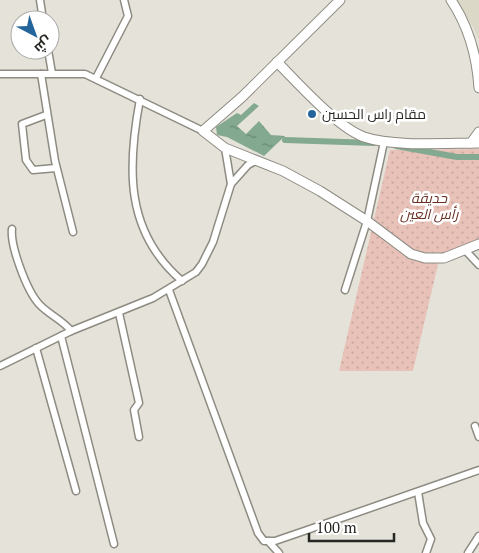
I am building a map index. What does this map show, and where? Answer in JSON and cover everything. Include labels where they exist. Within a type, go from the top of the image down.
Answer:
[{"type":"street","points":[[96,78],[128,16],[124,0]]},
{"type":"street","points":[[203,131],[340,0]]},
{"type":"street","points":[[451,0],[468,31],[478,72],[479,88]]},
{"type":"street","points":[[50,60],[52,73]]},
{"type":"street","points":[[277,62],[351,130],[364,137],[384,142],[475,143],[479,132]]},
{"type":"street","points":[[0,74],[73,72],[96,78],[203,131],[225,148],[301,180],[368,216],[404,250],[418,257],[444,258],[479,244]]},
{"type":"street","points":[[41,74],[46,115],[56,168],[73,232]]},
{"type":"street","points":[[140,99],[132,145],[132,175],[136,205],[151,247],[163,265],[182,281]]},
{"type":"street","points":[[46,115],[24,122],[21,126],[22,141],[26,160],[30,168],[40,170],[56,168]]},
{"type":"street","points":[[345,290],[368,216],[384,142]]},
{"type":"street","points":[[225,148],[231,184]]},
{"type":"street","points":[[0,366],[62,336],[169,290],[196,272],[207,256],[231,184],[248,165],[257,160]]},
{"type":"street","points":[[12,229],[11,239],[14,251],[38,302],[71,332]]},
{"type":"street","points":[[465,250],[479,265]]},
{"type":"street","points":[[169,290],[236,479],[258,533],[264,541],[268,541],[280,553]]},
{"type":"street","points":[[119,313],[140,403],[134,410],[139,437]]},
{"type":"street","points":[[62,336],[114,544]]},
{"type":"street","points":[[36,348],[76,491]]},
{"type":"street","points":[[475,426],[479,437]]},
{"type":"street","points":[[268,541],[310,529],[479,470]]},
{"type":"street","points":[[418,492],[423,523],[431,539],[426,553]]},
{"type":"street","points":[[468,553],[479,536]]},
{"type":"shaded area","points":[[456,0],[479,0],[479,40],[473,27]]},
{"type":"green space","name":"حديقة رأس العين","points":[[479,149],[479,241],[439,260],[413,371],[339,371],[390,150]]},
{"type":"water","points":[[254,103],[259,106],[237,126],[246,134],[259,121],[271,135],[285,136],[264,156],[227,137],[217,135],[216,127],[237,113],[241,115]]},
{"type":"waterway","points":[[285,140],[374,143]]},
{"type":"waterway","points":[[396,146],[457,157],[479,157]]},
{"type":"place","name":"مقام راس الحسين","points":[[312,114]]}]
